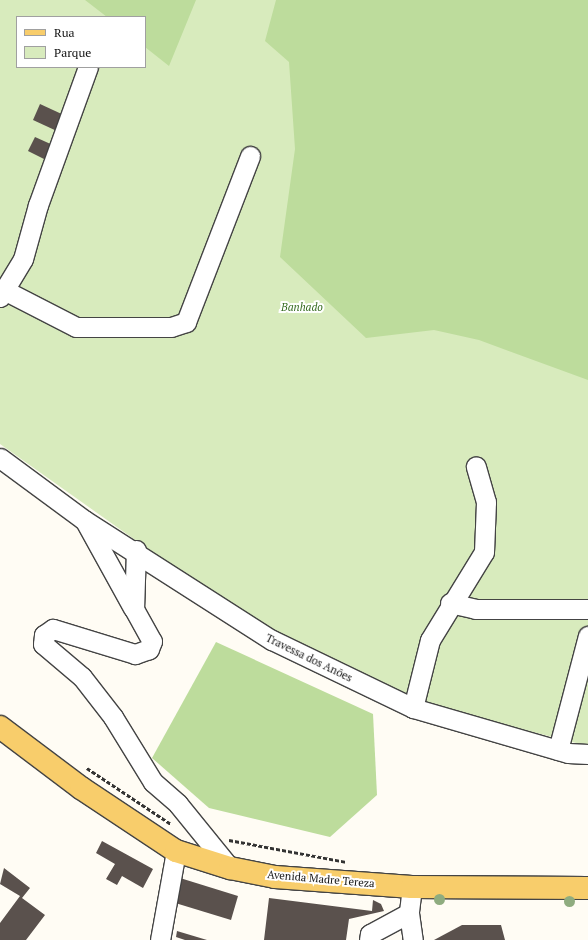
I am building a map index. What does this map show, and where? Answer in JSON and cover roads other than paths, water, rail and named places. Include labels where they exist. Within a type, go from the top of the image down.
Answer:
[{"type":"main road","name":"Avenida Madre Tereza","points":[[0,727],[81,788],[176,851],[230,868],[274,877],[412,887],[588,888]]},
{"type":"street","points":[[88,68],[38,205],[23,259],[2,294],[76,327],[171,327],[186,322],[250,156]]},
{"type":"street","name":"Travessa dos Anões","points":[[0,458],[84,520],[136,550],[272,640],[413,708],[558,750],[588,754]]},
{"type":"street","points":[[413,708],[430,640],[450,603],[484,552],[486,502],[476,466]]},
{"type":"street","points":[[84,520],[152,640],[143,654],[53,629],[44,635],[43,644],[82,677],[113,717],[153,782],[178,804],[230,868]]},
{"type":"street","points":[[134,609],[136,550]]},
{"type":"street","points":[[450,603],[475,609],[588,609]]},
{"type":"street","points":[[558,750],[588,636]]},
{"type":"street","points":[[160,940],[176,851]]},
{"type":"street","points":[[412,887],[409,913],[413,940]]},
{"type":"street","points":[[369,940],[370,934],[409,913]]},
{"type":"park label","name":"Banhado","points":[[302,307]]}]
